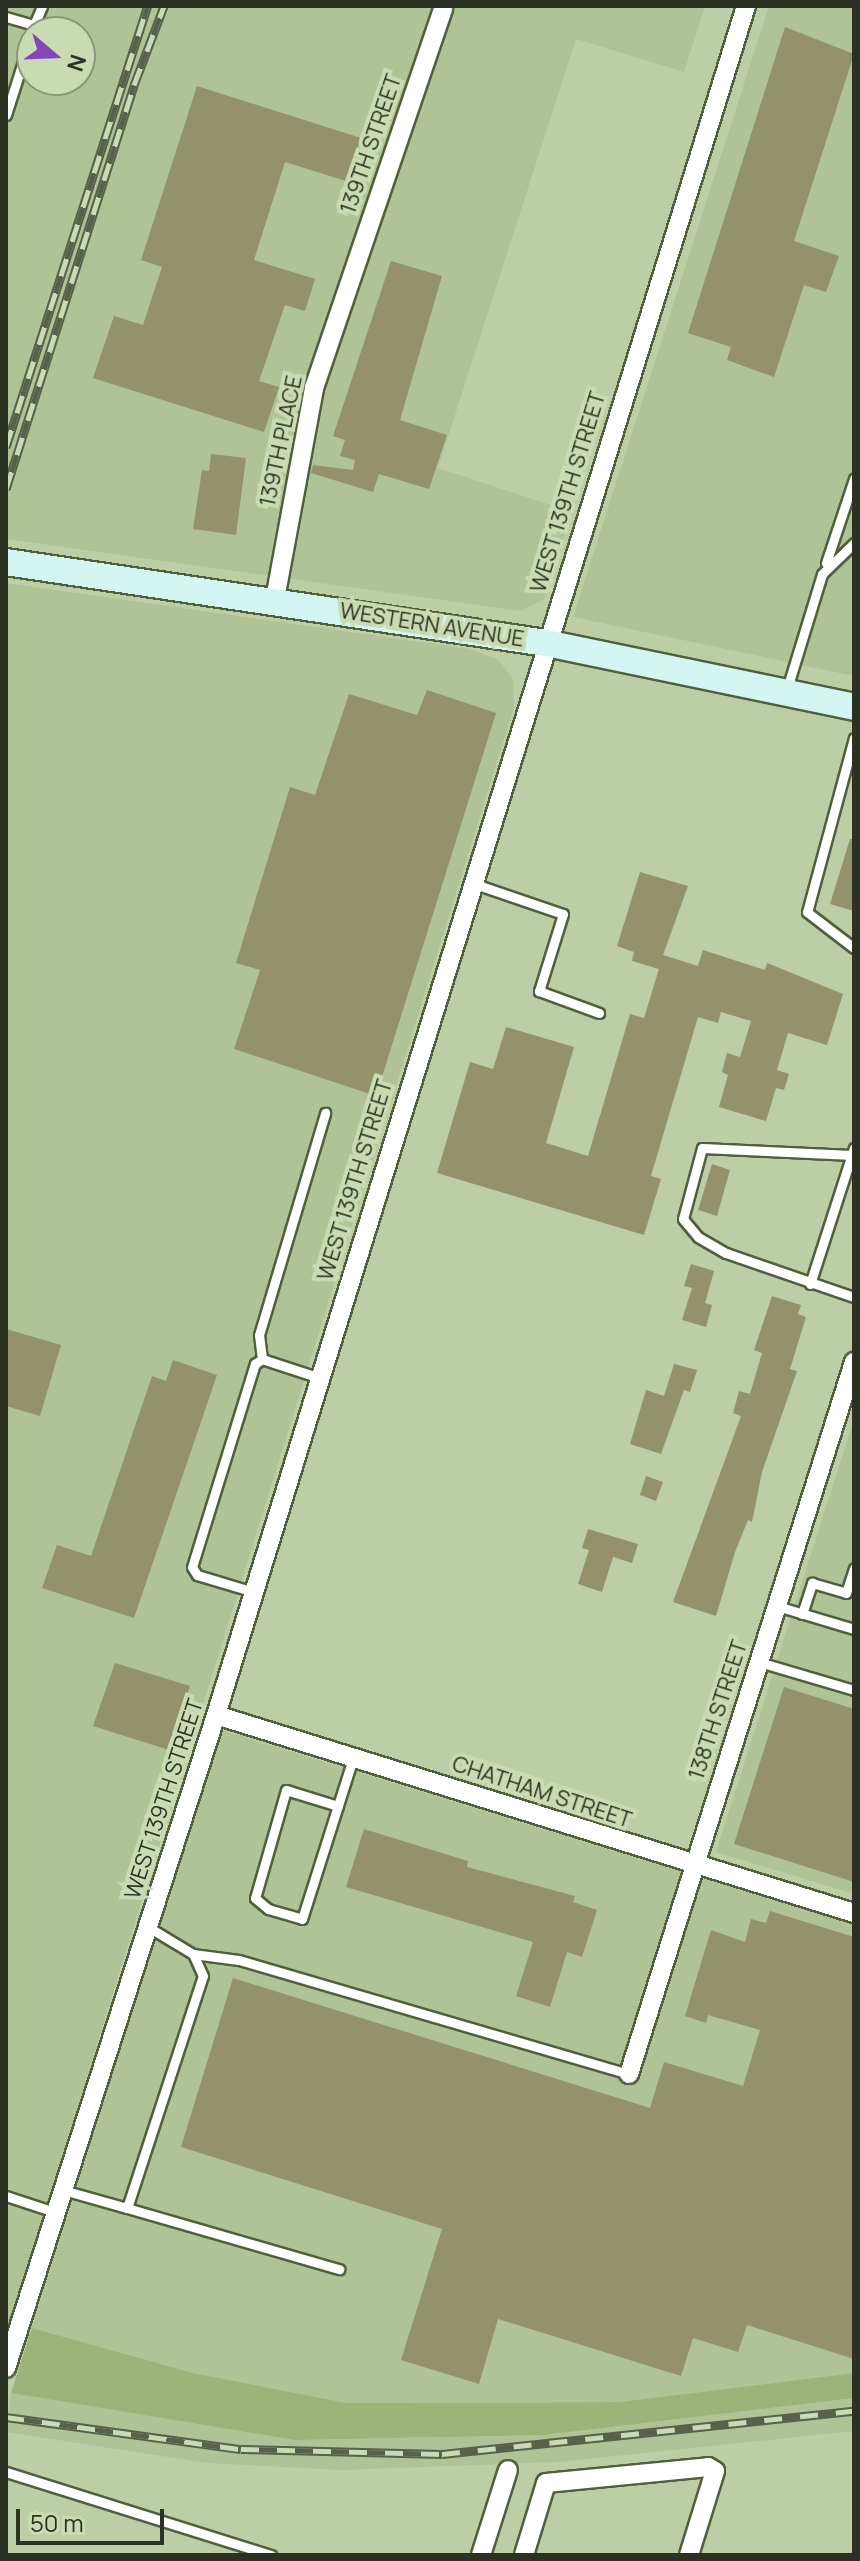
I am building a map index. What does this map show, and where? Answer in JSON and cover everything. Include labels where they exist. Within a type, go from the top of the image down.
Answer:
[{"type":"main road","name":"WESTERN AVENUE","points":[[6,562],[275,599],[546,643],[854,707]]},
{"type":"street","name":"WEST 139TH STREET","points":[[6,2368],[12,2332],[63,2190],[216,1715],[746,6]]},
{"type":"street","name":"139TH STREET","points":[[344,295],[449,7]]},
{"type":"street","name":"139TH PLACE","points":[[275,599],[314,388],[344,295]]},
{"type":"street","name":"138TH STREET","points":[[629,2074],[854,1362]]},
{"type":"street","name":"CHATHAM STREET","points":[[216,1715],[694,1866],[854,1913]]},
{"type":"street","points":[[524,2555],[546,2483],[708,2467],[715,2471],[689,2555]]},
{"type":"street","points":[[481,2555],[508,2470]]},
{"type":"lane","points":[[6,115],[16,84]]},
{"type":"lane","points":[[785,693],[854,479]]},
{"type":"lane","points":[[822,574],[854,543]]},
{"type":"lane","points":[[854,738],[807,912],[854,948]]},
{"type":"lane","points":[[472,883],[563,914],[539,991],[599,1013]]},
{"type":"lane","points":[[262,1359],[259,1335],[325,1113]]},
{"type":"lane","points":[[810,1284],[853,1151],[702,1148],[683,1219],[698,1237],[726,1253],[810,1284],[854,1297]]},
{"type":"lane","points":[[262,1359],[320,1378]]},
{"type":"lane","points":[[254,1592],[197,1575],[192,1567],[255,1364],[262,1359]]},
{"type":"lane","points":[[802,1614],[812,1583],[846,1593],[854,1568]]},
{"type":"lane","points":[[777,1606],[854,1629]]},
{"type":"lane","points":[[759,1662],[854,1690]]},
{"type":"lane","points":[[338,1806],[286,1790],[255,1898],[268,1909],[302,1919],[338,1806],[353,1758]]},
{"type":"lane","points":[[148,1927],[193,1954],[239,1960],[629,2074]]},
{"type":"lane","points":[[127,2208],[203,1976],[193,1954]]},
{"type":"lane","points":[[63,2190],[339,2269]]},
{"type":"lane","points":[[6,2196],[55,2212]]},
{"type":"lane","points":[[6,2472],[271,2555]]},
{"type":"shaded area","points":[[6,6],[705,6],[684,72],[576,39],[438,468],[572,512],[545,599],[520,611],[6,539]]},
{"type":"shaded area","points":[[769,6],[854,6],[854,676],[573,617]]},
{"type":"shaded area","points":[[6,583],[470,649],[499,660],[513,679],[514,707],[6,2336]]},
{"type":"shaded area","points":[[854,1419],[854,1894],[716,1852]]},
{"type":"shaded area","points":[[221,1730],[854,1925],[854,2373],[620,2402],[347,2403],[193,2373],[32,2328]]},
{"type":"shaded area","points":[[32,2328],[193,2373],[347,2403],[620,2402],[854,2373],[854,2398],[544,2435],[294,2440],[11,2393]]},
{"type":"shaded area","points":[[11,2393],[294,2440],[544,2435],[854,2398],[854,2431],[558,2462],[341,2470],[207,2463],[6,2432]]},
{"type":"building","points":[[785,27],[854,54],[794,241],[839,256],[826,292],[804,285],[774,377],[727,360],[731,347],[688,333]]},
{"type":"building","points":[[197,86],[361,138],[346,181],[285,162],[254,260],[315,279],[305,311],[285,305],[259,381],[279,387],[264,432],[93,378],[114,316],[143,325],[162,267],[141,260]]},
{"type":"building","points":[[391,261],[442,276],[400,420],[447,435],[429,489],[379,474],[373,492],[311,473],[313,465],[353,470],[355,460],[340,456],[345,440],[333,436]]},
{"type":"building","points":[[211,454],[246,458],[236,535],[193,529],[202,470],[209,471]]},
{"type":"building","points":[[427,690],[496,713],[376,1096],[234,1049],[260,970],[236,963],[290,787],[315,795],[349,694],[417,715]]},
{"type":"building","points":[[850,839],[854,839],[854,911],[830,904]]},
{"type":"building","points":[[640,872],[688,886],[663,955],[698,966],[703,950],[765,970],[767,963],[843,994],[827,1045],[788,1033],[777,1070],[789,1074],[784,1090],[776,1088],[766,1121],[719,1107],[728,1075],[722,1072],[727,1053],[740,1057],[751,1021],[721,1012],[718,1023],[698,1017],[651,1176],[661,1179],[644,1235],[437,1173],[470,1062],[493,1069],[506,1027],[574,1047],[546,1143],[588,1156],[630,1014],[644,1018],[659,969],[632,961],[634,952],[617,946]]},
{"type":"building","points":[[712,1164],[730,1170],[717,1216],[698,1210]]},
{"type":"building","points":[[691,1264],[714,1271],[705,1303],[712,1305],[706,1327],[682,1320],[692,1288],[684,1286]]},
{"type":"building","points":[[772,1296],[801,1305],[798,1314],[806,1317],[790,1369],[797,1371],[762,1472],[752,1522],[748,1520],[735,1552],[716,1616],[673,1602],[741,1416],[733,1413],[739,1391],[750,1394],[762,1353],[754,1350]]},
{"type":"building","points":[[6,1329],[61,1345],[40,1416],[6,1406]]},
{"type":"building","points":[[173,1360],[217,1375],[134,1618],[42,1588],[57,1545],[91,1556],[152,1376],[166,1381]]},
{"type":"building","points":[[674,1364],[697,1370],[690,1392],[684,1390],[661,1454],[630,1444],[646,1390],[664,1396]]},
{"type":"building","points":[[646,1476],[663,1482],[656,1501],[640,1495]]},
{"type":"building","points":[[588,1529],[638,1544],[632,1563],[613,1557],[602,1592],[578,1584],[589,1550],[582,1548]]},
{"type":"building","points":[[115,1663],[190,1686],[169,1750],[93,1726]]},
{"type":"building","points":[[784,1687],[854,1709],[854,1882],[734,1844]]},
{"type":"building","points":[[364,1829],[468,1861],[467,1867],[575,1896],[573,1902],[597,1910],[582,1957],[567,1952],[550,2007],[516,1996],[533,1942],[346,1887]]},
{"type":"building","points":[[770,1911],[854,1937],[854,2359],[747,2325],[738,2352],[693,2338],[681,2376],[498,2319],[479,2384],[401,2360],[442,2229],[181,2147],[233,1978],[650,2108],[664,2062],[743,2086],[760,2030],[708,2015],[706,2023],[685,2016],[711,1930],[745,1942],[751,1919],[766,1923]]},
{"type":"railway","points":[[6,447],[148,6]]},
{"type":"railway","points":[[6,489],[134,85],[164,6]]},
{"type":"railway","points":[[6,2417],[241,2449],[442,2454],[854,2411]]}]
